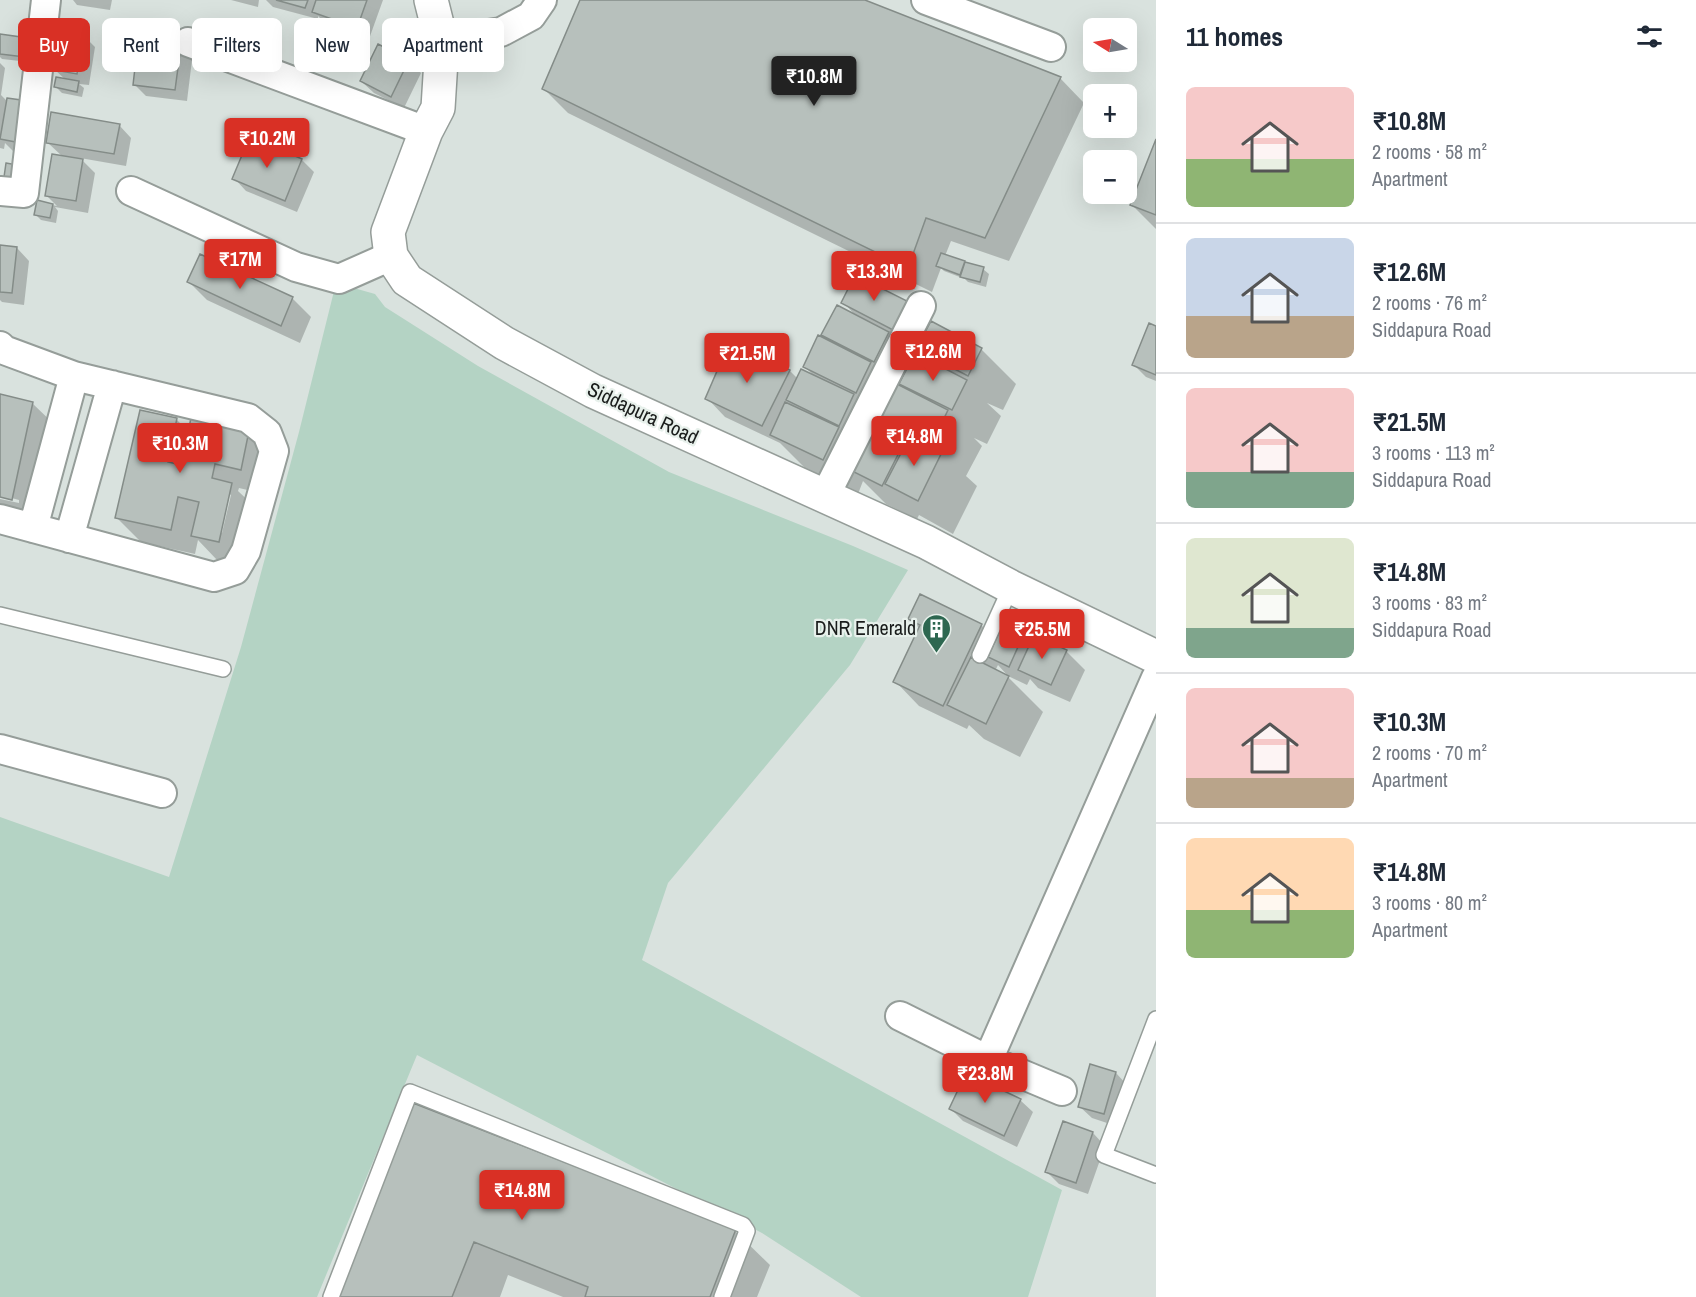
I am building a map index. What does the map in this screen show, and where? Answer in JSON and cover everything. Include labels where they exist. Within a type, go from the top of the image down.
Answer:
[{"type":"street","points":[[0,191],[24,194],[46,0]]},
{"type":"street","points":[[431,0],[436,18]]},
{"type":"street","points":[[504,30],[531,16],[542,0]]},
{"type":"street","points":[[926,0],[1051,47]]},
{"type":"street","points":[[188,42],[426,131]]},
{"type":"street","points":[[131,191],[296,267],[339,279],[391,256],[388,232],[426,131],[438,108],[440,72]]},
{"type":"street","name":"Siddapura Road","points":[[391,256],[407,280],[504,343],[593,391],[926,542],[1011,587],[1156,657]]},
{"type":"street","points":[[825,496],[921,306]]},
{"type":"street","points":[[0,346],[4,350],[74,376],[248,418],[267,434],[274,451],[246,551],[235,570],[214,577],[0,519]]},
{"type":"street","points":[[33,528],[74,376]]},
{"type":"street","points":[[69,538],[112,385]]},
{"type":"street","points":[[988,1060],[1156,678]]},
{"type":"street","points":[[0,749],[162,792]]},
{"type":"street","points":[[900,1017],[988,1060],[1062,1090]]},
{"type":"lane","points":[[980,655],[1011,587]]},
{"type":"lane","points":[[0,615],[223,669]]},
{"type":"lane","points":[[1156,1019],[1104,1155],[1156,1175]]},
{"type":"lane","points":[[331,1297],[410,1092],[743,1225],[747,1231],[722,1297]]},
{"type":"green space","points":[[336,283],[375,294],[385,307],[478,366],[669,472],[908,570],[850,665],[668,883],[642,960],[1062,1190],[1028,1297],[861,1297],[762,1233],[417,1055],[317,1297],[0,1297],[0,817],[169,877],[241,647],[299,432]]},
{"type":"building","points":[[276,0],[308,0],[305,8]]},
{"type":"building","points":[[316,0],[367,0],[361,18],[329,18],[312,12]]},
{"type":"building","points":[[580,0],[865,0],[1061,77],[985,238],[926,218],[908,268],[542,89]]},
{"type":"building","points":[[0,34],[18,37],[18,56],[0,54]]},
{"type":"building","points":[[378,44],[382,46],[382,72],[403,72],[391,97],[360,81],[364,72],[370,72],[370,60]]},
{"type":"building","points":[[134,72],[177,72],[175,90],[133,85]]},
{"type":"building","points":[[56,77],[79,81],[77,92],[54,87]]},
{"type":"building","points":[[7,98],[28,101],[21,143],[0,139]]},
{"type":"building","points":[[51,112],[120,124],[114,154],[46,143]]},
{"type":"building","points":[[250,136],[302,159],[285,201],[232,179]]},
{"type":"building","points":[[1156,139],[1156,215],[1130,205],[1137,204],[1137,187]]},
{"type":"building","points":[[52,154],[83,159],[76,201],[45,196]]},
{"type":"building","points":[[6,163],[23,166],[20,186],[3,184]]},
{"type":"building","points":[[37,200],[53,204],[50,218],[34,215]]},
{"type":"building","points":[[0,245],[17,247],[12,293],[0,292]]},
{"type":"building","points":[[941,253],[965,261],[960,275],[936,266]]},
{"type":"building","points":[[200,254],[293,297],[281,326],[187,282]]},
{"type":"building","points":[[965,262],[984,267],[980,282],[960,277]]},
{"type":"building","points":[[855,275],[907,301],[893,330],[841,303]]},
{"type":"building","points":[[837,305],[889,332],[874,362],[821,335]]},
{"type":"building","points":[[931,321],[982,348],[968,376],[916,349]]},
{"type":"building","points":[[1149,323],[1156,326],[1156,375],[1132,365]]},
{"type":"building","points":[[818,335],[871,362],[856,393],[803,367]]},
{"type":"building","points":[[730,341],[790,370],[762,426],[705,399]]},
{"type":"building","points":[[915,353],[967,380],[952,410],[899,384]]},
{"type":"building","points":[[801,369],[854,394],[839,426],[786,400]]},
{"type":"building","points":[[895,383],[948,410],[932,443],[879,416]]},
{"type":"building","points":[[0,394],[33,402],[12,500],[0,497]]},
{"type":"building","points":[[785,402],[839,427],[823,460],[770,435]]},
{"type":"building","points":[[140,410],[177,418],[168,462],[181,465],[191,418],[249,431],[241,470],[215,464],[212,478],[232,483],[219,542],[191,536],[199,502],[178,497],[171,530],[115,518]]},
{"type":"building","points":[[876,416],[909,433],[882,486],[850,470]]},
{"type":"building","points":[[911,434],[943,450],[918,501],[885,484]]},
{"type":"building","name":"DNR Emerald","points":[[920,594],[982,624],[943,706],[893,682],[920,625],[908,619]]},
{"type":"building","points":[[1005,619],[1026,629],[1009,667],[988,657]]},
{"type":"building","points":[[1034,635],[1067,650],[1051,685],[1018,670]]},
{"type":"building","points":[[971,657],[1009,676],[986,724],[947,705]]},
{"type":"building","points":[[1090,1064],[1116,1072],[1104,1114],[1078,1107]]},
{"type":"building","points":[[966,1073],[1021,1099],[1004,1136],[949,1109]]},
{"type":"building","points":[[413,1103],[736,1229],[710,1297],[585,1297],[588,1287],[474,1242],[452,1297],[337,1297]]},
{"type":"building","points":[[1063,1121],[1093,1132],[1076,1183],[1045,1172]]},
{"type":"place","name":"DNR Emerald","points":[[937,654]]}]
